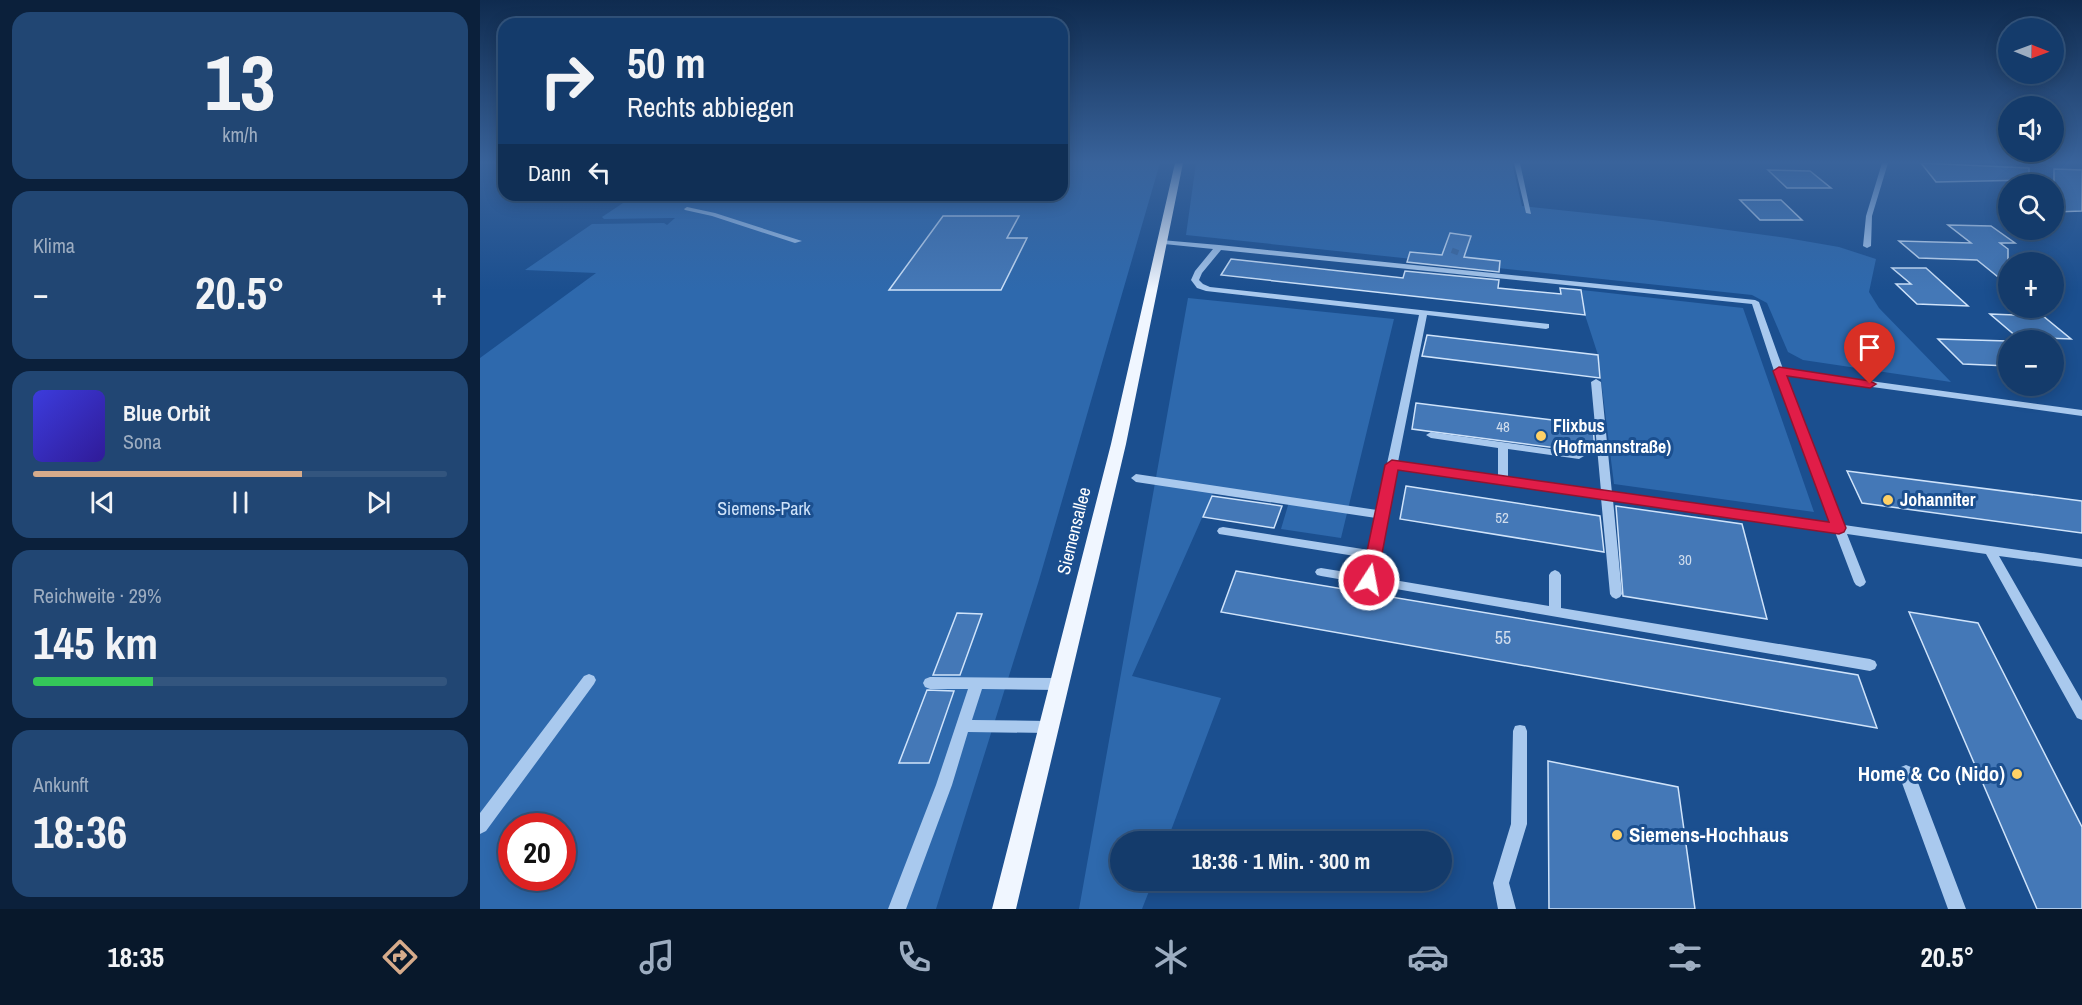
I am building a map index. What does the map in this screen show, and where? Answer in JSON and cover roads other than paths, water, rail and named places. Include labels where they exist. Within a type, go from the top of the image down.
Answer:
[{"type":"main road","name":"Siemensallee","points":[[1004,909],[1118,446],[1171,205]]},
{"type":"street","points":[[1527,205],[1529,213]]},
{"type":"street","points":[[1867,246],[1869,216],[1872,205]]},
{"type":"street","points":[[684,218],[691,209],[798,241]]},
{"type":"street","points":[[1164,242],[1755,302],[1860,582]]},
{"type":"street","points":[[1219,247],[1198,273],[1196,280],[1200,286],[1209,289],[1423,314],[1546,326]]},
{"type":"street","points":[[1369,580],[1423,314]]},
{"type":"street","points":[[1779,371],[2082,413]]},
{"type":"street","points":[[1596,382],[1616,594]]},
{"type":"street","points":[[1431,435],[1579,456]]},
{"type":"street","points":[[1503,445],[1503,480]]},
{"type":"street","points":[[1392,465],[2082,563]]},
{"type":"street","points":[[1136,478],[1382,515]]},
{"type":"street","points":[[1223,531],[1374,555]]},
{"type":"street","points":[[1990,550],[2082,714]]},
{"type":"street","points":[[1322,572],[1870,665]]},
{"type":"street","points":[[1555,575],[1555,611]]},
{"type":"street","points":[[480,826],[589,680]]},
{"type":"street","points":[[930,683],[1059,684]]},
{"type":"street","points":[[897,909],[945,785],[977,683]]},
{"type":"street","points":[[963,726],[1048,727]]},
{"type":"street","points":[[1506,909],[1500,883],[1519,824],[1520,731]]},
{"type":"street","points":[[1906,772],[1957,909]]},
{"type":"tunnel","points":[[1454,254],[1456,249]]},
{"type":"place","name":"Flixbus (Hofmannstraße)","points":[[1541,436]]},
{"type":"place","name":"Johanniter","points":[[1888,500]]},
{"type":"place","name":"Home & Co (Nido)","points":[[2017,774]]},
{"type":"place","name":"Siemens-Hochhaus","points":[[1617,835]]},
{"type":"park label","name":"Siemens-Park","points":[[764,509]]}]
